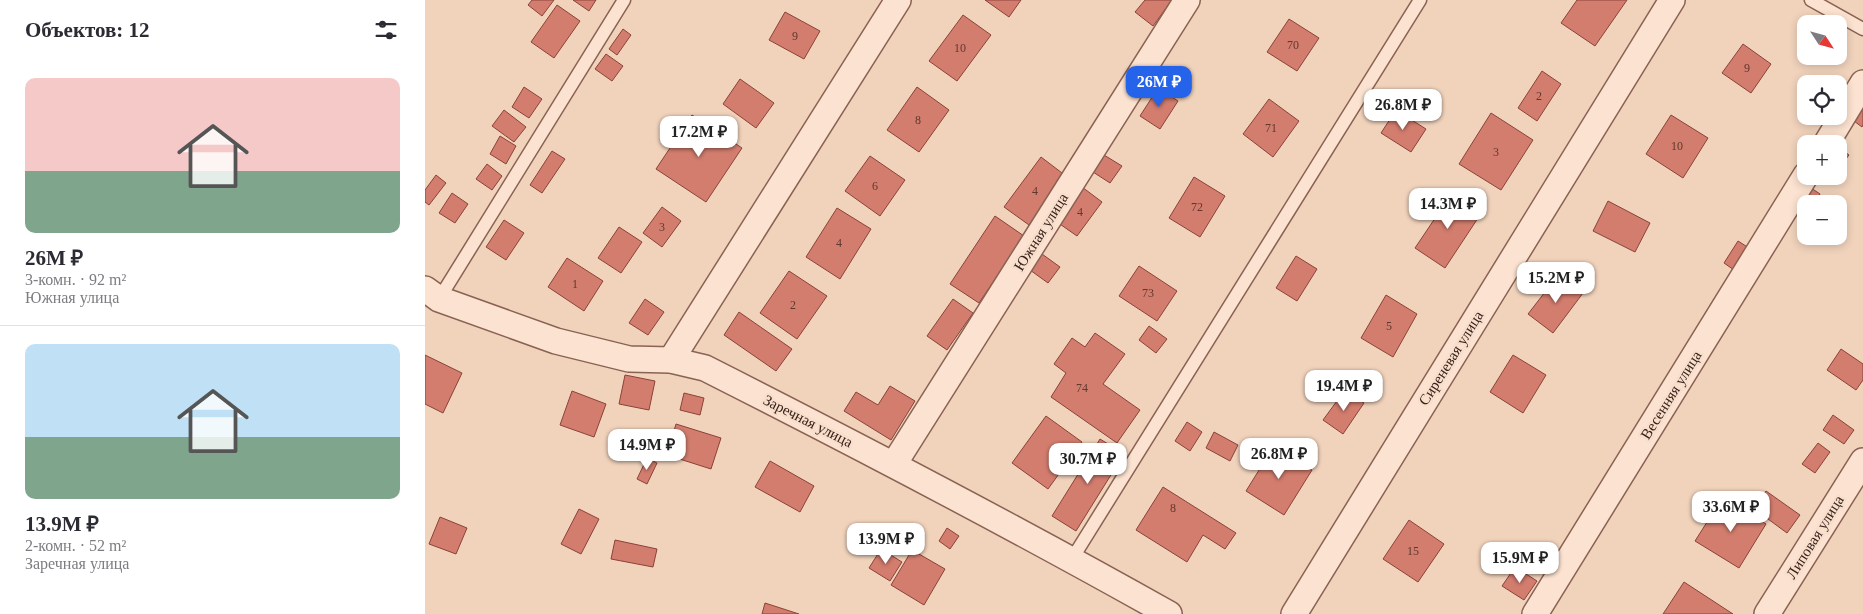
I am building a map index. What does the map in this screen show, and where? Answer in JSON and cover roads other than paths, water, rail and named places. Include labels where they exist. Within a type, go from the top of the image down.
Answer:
[{"type":"street","points":[[671,360],[898,0]]},
{"type":"street","name":"Южная улица","points":[[894,464],[1187,0]]},
{"type":"street","name":"Сиреневая улица","points":[[1294,614],[1671,0]]},
{"type":"street","points":[[1832,135],[1863,84]]},
{"type":"street","name":"Весенняя улица","points":[[1535,614],[1800,185]]},
{"type":"street","name":"Заречная улица","points":[[432,294],[556,341],[629,359],[671,360],[705,368],[894,464],[1072,559],[1169,614]]},
{"type":"street","name":"Липовая улица","points":[[1767,614],[1863,461]]},
{"type":"lane","points":[[432,294],[624,0]]},
{"type":"lane","points":[[1072,559],[1420,0]]},
{"type":"lane","points":[[1811,0],[1863,29]]}]
